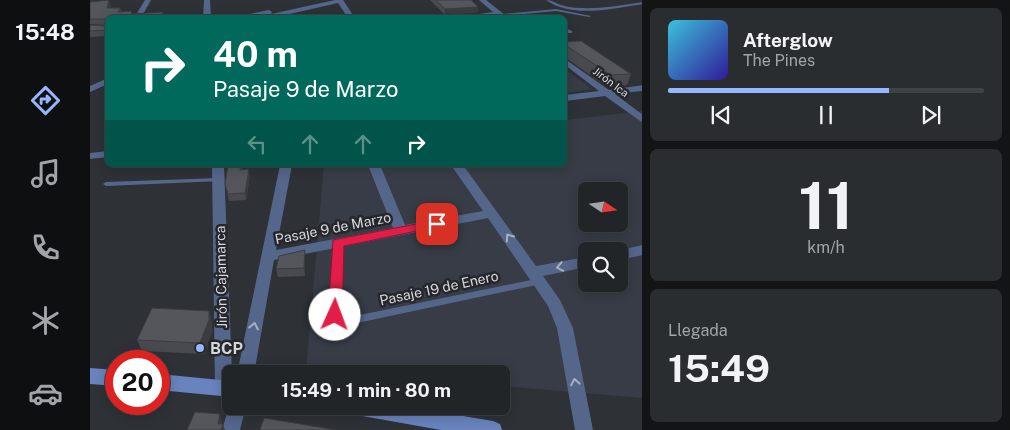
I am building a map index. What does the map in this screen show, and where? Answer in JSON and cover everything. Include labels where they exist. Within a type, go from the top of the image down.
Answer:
[{"type":"street","points":[[139,15],[148,0]]},
{"type":"street","points":[[207,0],[207,15]]},
{"type":"street","points":[[482,0],[503,15]]},
{"type":"street","points":[[277,15],[292,14],[340,1],[350,15]]},
{"type":"street","name":"Jirón Ica","points":[[567,63],[642,120]]},
{"type":"street","points":[[90,89],[105,82]]},
{"type":"street","points":[[567,98],[642,88]]},
{"type":"street","points":[[90,156],[105,154]]},
{"type":"street","points":[[247,365],[286,167]]},
{"type":"street","points":[[375,167],[400,230]]},
{"type":"street","points":[[458,167],[555,304],[565,328],[584,430]]},
{"type":"street","name":"Jirón Cajamarca","points":[[219,172],[227,365]]},
{"type":"street","name":"Pasaje 9 de Marzo","points":[[268,256],[492,213]]},
{"type":"street","points":[[628,253],[642,250]]},
{"type":"street","points":[[537,277],[578,264]]},
{"type":"street","points":[[90,376],[105,377]]},
{"type":"street","points":[[170,383],[222,388]]},
{"type":"street","points":[[232,430],[235,415]]},
{"type":"street","points":[[404,415],[493,430]]},
{"type":"lane","points":[[548,0],[556,6],[572,10],[642,3]]},
{"type":"lane","points":[[503,15],[556,10],[589,16]]},
{"type":"lane","points":[[537,12],[542,15]]},
{"type":"lane","points":[[106,184],[219,172]]},
{"type":"lane","name":"Pasaje 19 de Enero","points":[[338,242],[335,315],[344,322],[537,277]]},
{"type":"shaded area","points":[[567,70],[592,89],[567,93]]},
{"type":"shaded area","points":[[642,111],[642,398],[510,387],[510,365],[307,365],[324,167],[567,167],[567,120]]},
{"type":"building","points":[[109,0],[107,8],[120,8],[118,12],[131,11],[132,14],[163,12],[162,15],[105,15],[105,19],[90,19],[90,2]]},
{"type":"building","points":[[436,0],[471,0],[478,7],[445,9]]},
{"type":"building","points":[[90,25],[105,26],[105,30],[90,31]]},
{"type":"building","points":[[581,41],[631,74],[611,75],[567,46],[567,42]]},
{"type":"building","points":[[228,167],[241,167],[240,170],[249,169],[245,193],[228,194],[225,184]]},
{"type":"building","points":[[305,250],[304,268],[276,269],[279,256]]},
{"type":"building","points":[[152,308],[209,311],[209,320],[200,343],[137,340]]},
{"type":"building","points":[[195,412],[220,414],[218,424],[223,424],[221,430],[187,430]]},
{"type":"building","points":[[264,418],[336,430],[260,430]]},
{"type":"place","name":"BCP","points":[[200,348]]},
{"type":"route","points":[[335,315],[338,242],[437,224]]}]
